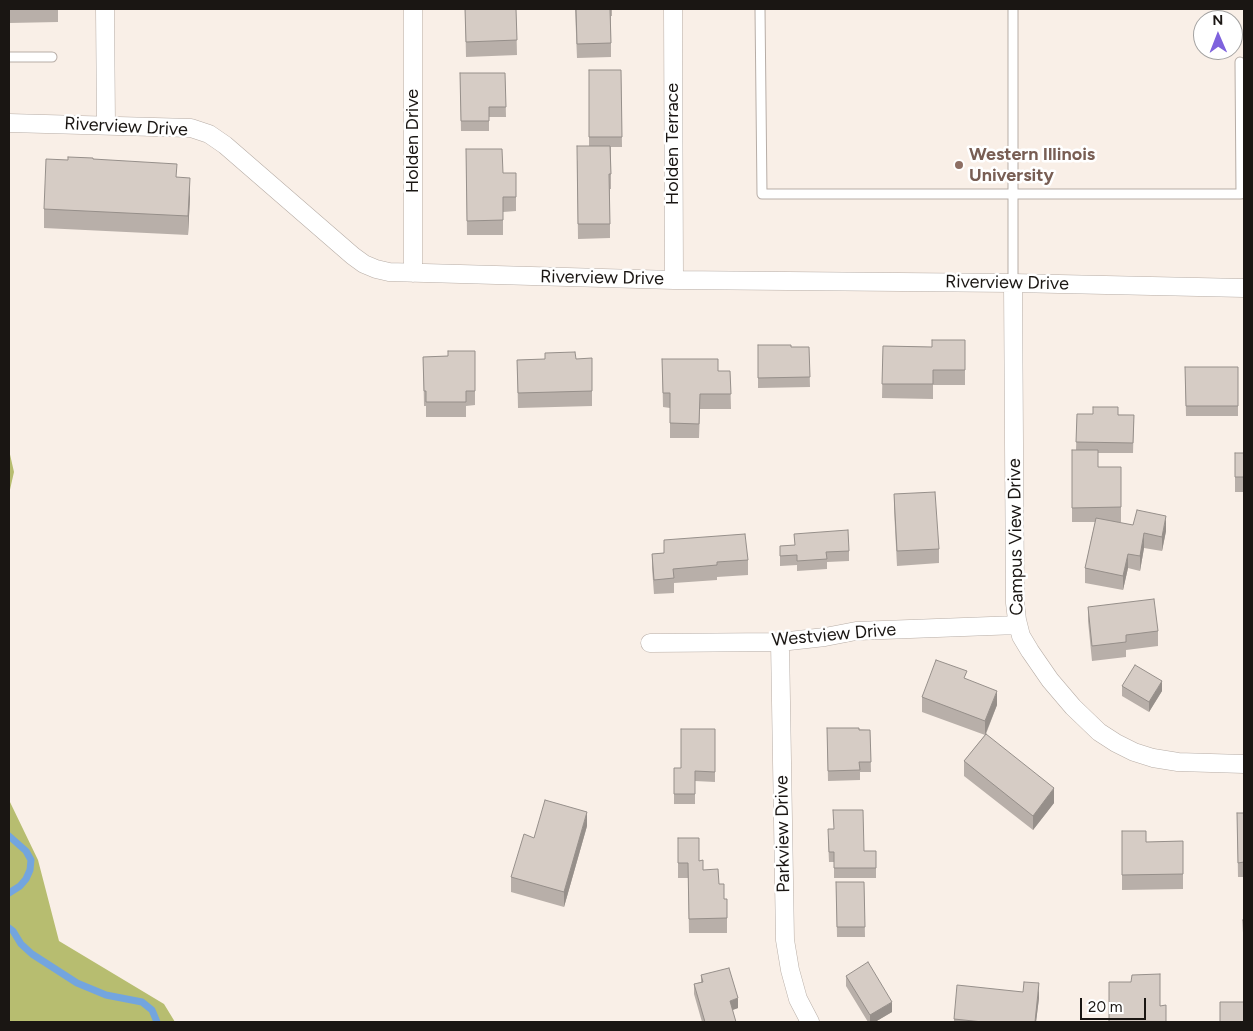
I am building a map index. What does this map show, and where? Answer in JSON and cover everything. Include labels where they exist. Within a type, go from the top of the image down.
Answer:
[{"type":"street","points":[[105,9],[106,125]]},
{"type":"street","name":"Holden Drive","points":[[412,273],[413,9]]},
{"type":"street","name":"Holden Terrace","points":[[673,9],[674,280]]},
{"type":"street","name":"Riverview Drive","points":[[9,123],[191,128],[209,134],[353,256],[364,264],[382,271],[674,280],[1013,283],[1244,288]]},
{"type":"street","name":"Campus View Drive","points":[[1013,283],[1015,603],[1021,636],[1050,680],[1086,720],[1099,732],[1116,743],[1134,752],[1153,758],[1178,762],[1244,764]]},
{"type":"street","name":"Westview Drive","points":[[650,643],[780,642],[826,637],[856,631],[1018,625]]},
{"type":"street","name":"Parkview Drive","points":[[780,642],[785,940],[790,970],[798,999],[810,1022]]},
{"type":"lane","points":[[760,9],[762,194],[1241,194],[1240,62]]},
{"type":"lane","points":[[1013,9],[1013,283]]},
{"type":"lane","points":[[9,57],[52,57]]},
{"type":"green space","points":[[9,450],[14,472],[9,494]]},
{"type":"green space","points":[[9,800],[38,860],[59,941],[164,1004],[175,1022],[9,1022]]},
{"type":"building","points":[[465,9],[516,9],[517,40],[466,42]]},
{"type":"building","points":[[576,9],[610,9],[611,43],[577,44]]},
{"type":"building","points":[[589,70],[621,70],[622,137],[589,137]]},
{"type":"building","points":[[460,73],[505,73],[506,107],[489,107],[489,121],[461,121]]},
{"type":"building","points":[[577,146],[610,146],[610,224],[578,224]]},
{"type":"building","points":[[466,149],[502,149],[503,173],[516,173],[516,197],[503,197],[503,220],[467,221]]},
{"type":"building","points":[[68,157],[177,164],[176,177],[190,178],[188,216],[44,209],[46,159],[68,160]]},
{"type":"building","points":[[932,340],[965,340],[965,370],[933,370],[933,384],[882,384],[883,346],[932,347]]},
{"type":"building","points":[[758,345],[809,347],[810,377],[758,378]]},
{"type":"building","points":[[448,351],[475,351],[475,391],[466,391],[466,402],[426,402],[423,357],[448,356]]},
{"type":"building","points":[[575,352],[576,359],[592,358],[592,391],[518,393],[517,360],[545,359],[545,353]]},
{"type":"building","points":[[662,359],[718,359],[718,371],[730,371],[731,394],[700,394],[699,424],[670,423],[670,393],[663,393]]},
{"type":"building","points":[[1185,367],[1238,367],[1238,406],[1186,406]]},
{"type":"building","points":[[1093,407],[1118,407],[1118,415],[1134,415],[1133,443],[1076,442],[1077,414],[1093,414]]},
{"type":"building","points":[[1072,450],[1098,450],[1098,467],[1121,467],[1121,507],[1072,508]]},
{"type":"building","points":[[1235,453],[1244,453],[1244,477],[1235,477]]},
{"type":"building","points":[[935,492],[939,549],[897,551],[894,494]]},
{"type":"building","points":[[1137,510],[1166,516],[1162,537],[1144,533],[1140,556],[1128,554],[1123,576],[1085,568],[1096,518],[1133,525]]},
{"type":"building","points":[[848,530],[849,551],[826,552],[827,559],[797,561],[797,555],[780,556],[780,546],[795,545],[794,534]]},
{"type":"building","points":[[745,534],[748,560],[717,562],[717,565],[673,569],[674,578],[654,580],[652,554],[664,553],[664,540]]},
{"type":"building","points":[[1154,599],[1158,631],[1126,635],[1126,642],[1092,646],[1088,607]]},
{"type":"building","points":[[936,660],[967,671],[964,678],[997,691],[985,721],[922,697]]},
{"type":"building","points":[[1135,665],[1162,681],[1149,702],[1122,686]]},
{"type":"building","points":[[827,728],[870,730],[871,762],[859,762],[860,770],[828,771]]},
{"type":"building","points":[[681,729],[715,729],[715,772],[695,771],[695,794],[674,794],[674,768],[681,768]]},
{"type":"building","points":[[986,734],[1054,788],[1033,816],[964,761]]},
{"type":"building","points":[[545,800],[587,812],[564,892],[511,877],[524,834],[534,838]]},
{"type":"building","points":[[833,810],[863,810],[864,851],[876,851],[876,868],[834,868],[834,852],[829,852],[828,829],[834,829]]},
{"type":"building","points":[[1237,813],[1244,813],[1244,862],[1238,863]]},
{"type":"building","points":[[1122,831],[1146,831],[1146,842],[1183,841],[1183,874],[1122,875]]},
{"type":"building","points":[[678,838],[699,838],[699,861],[703,860],[703,870],[718,869],[719,884],[724,884],[724,899],[727,899],[727,918],[689,919],[688,863],[678,863]]},
{"type":"building","points":[[836,882],[864,882],[865,927],[837,927]]},
{"type":"building","points":[[868,962],[892,1002],[870,1015],[846,976]]},
{"type":"building","points":[[729,968],[738,998],[730,1001],[736,1022],[705,1022],[694,984],[703,982],[701,975]]},
{"type":"building","points":[[1160,974],[1160,1006],[1166,1005],[1166,1022],[1109,1022],[1109,982],[1131,982],[1132,975]]},
{"type":"building","points":[[1024,982],[1039,983],[1035,1022],[983,1022],[954,1019],[957,985],[1023,992]]},
{"type":"building","points":[[1220,1002],[1244,1002],[1244,1022],[1220,1022]]},
{"type":"waterway","points":[[9,836],[26,851],[31,860],[30,870],[26,879],[20,886],[9,893]]},
{"type":"waterway","points":[[9,928],[21,944],[32,954],[77,983],[106,995],[142,1002],[152,1010],[157,1022]]},
{"type":"place","name":"Western Illinois University","points":[[959,165]]}]
